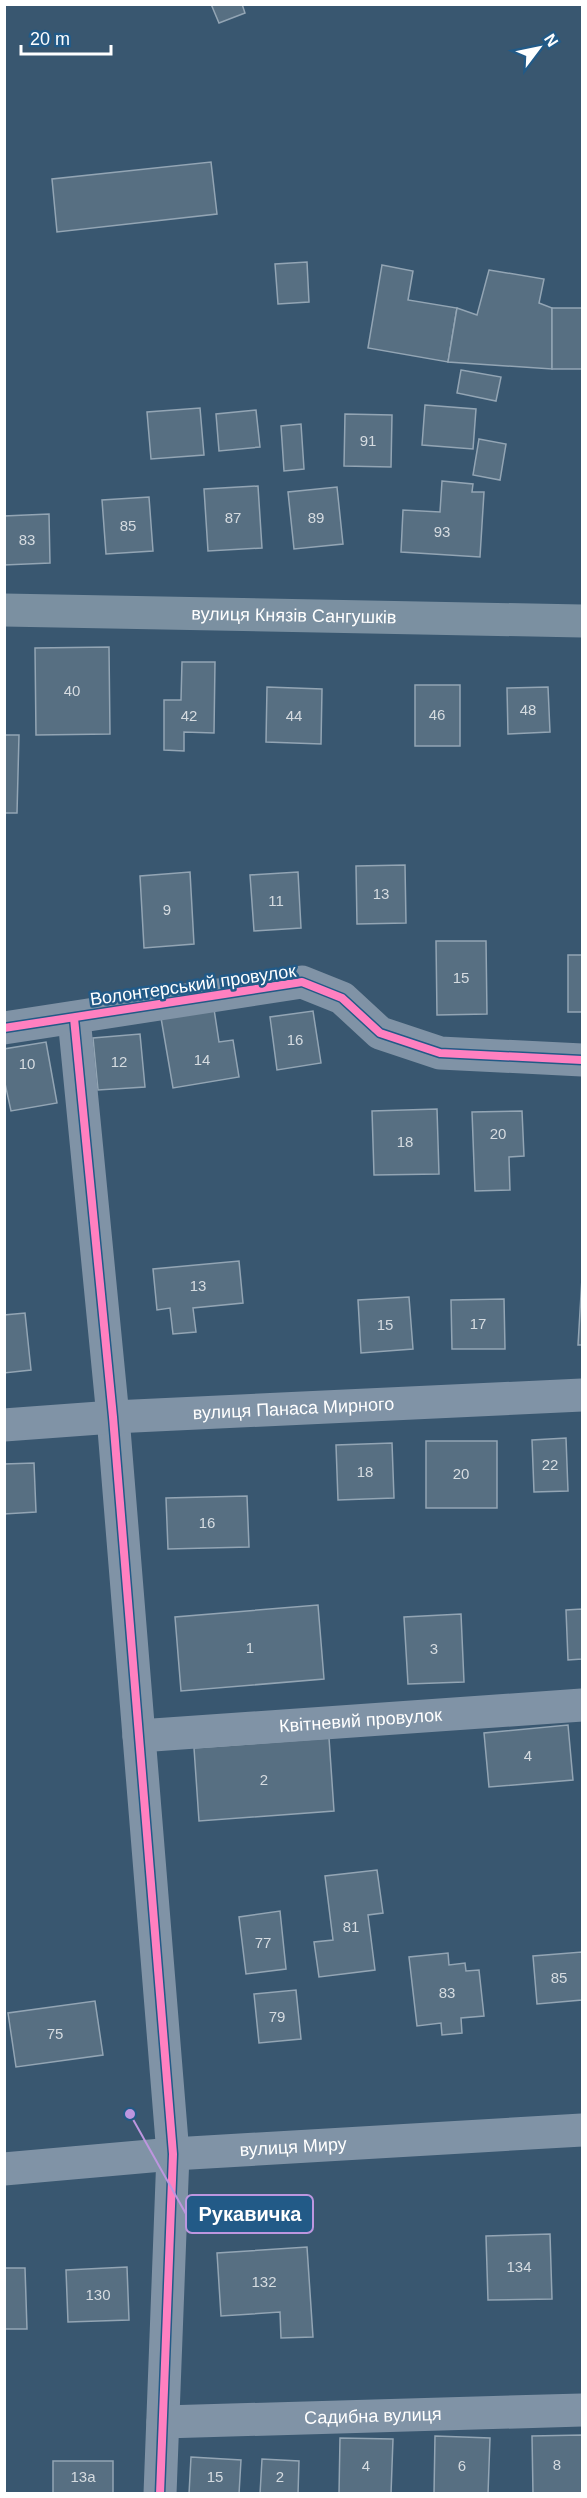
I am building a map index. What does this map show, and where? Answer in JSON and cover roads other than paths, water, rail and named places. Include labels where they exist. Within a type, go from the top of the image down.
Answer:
[{"type":"main road","name":"вулиця Князів Сангушків","points":[[4,610],[582,621]]},
{"type":"street","name":"Волонтерський провулок","points":[[4,1028],[302,982],[342,998],[381,1033],[440,1053],[582,1060]]},
{"type":"street","points":[[74,1018],[113,1417],[173,2154],[160,2493]]},
{"type":"street","name":"вулиця Панаса Мирного","points":[[4,1425],[113,1417],[582,1395]]},
{"type":"street","name":"Квітневий провулок","points":[[139,1736],[582,1705]]},
{"type":"street","name":"вулиця Миру","points":[[4,2169],[173,2154],[582,2130]]},
{"type":"street","name":"Садибна вулиця","points":[[163,2422],[582,2410]]},
{"type":"place","name":"Рукавичка","points":[[130,2114]]}]
